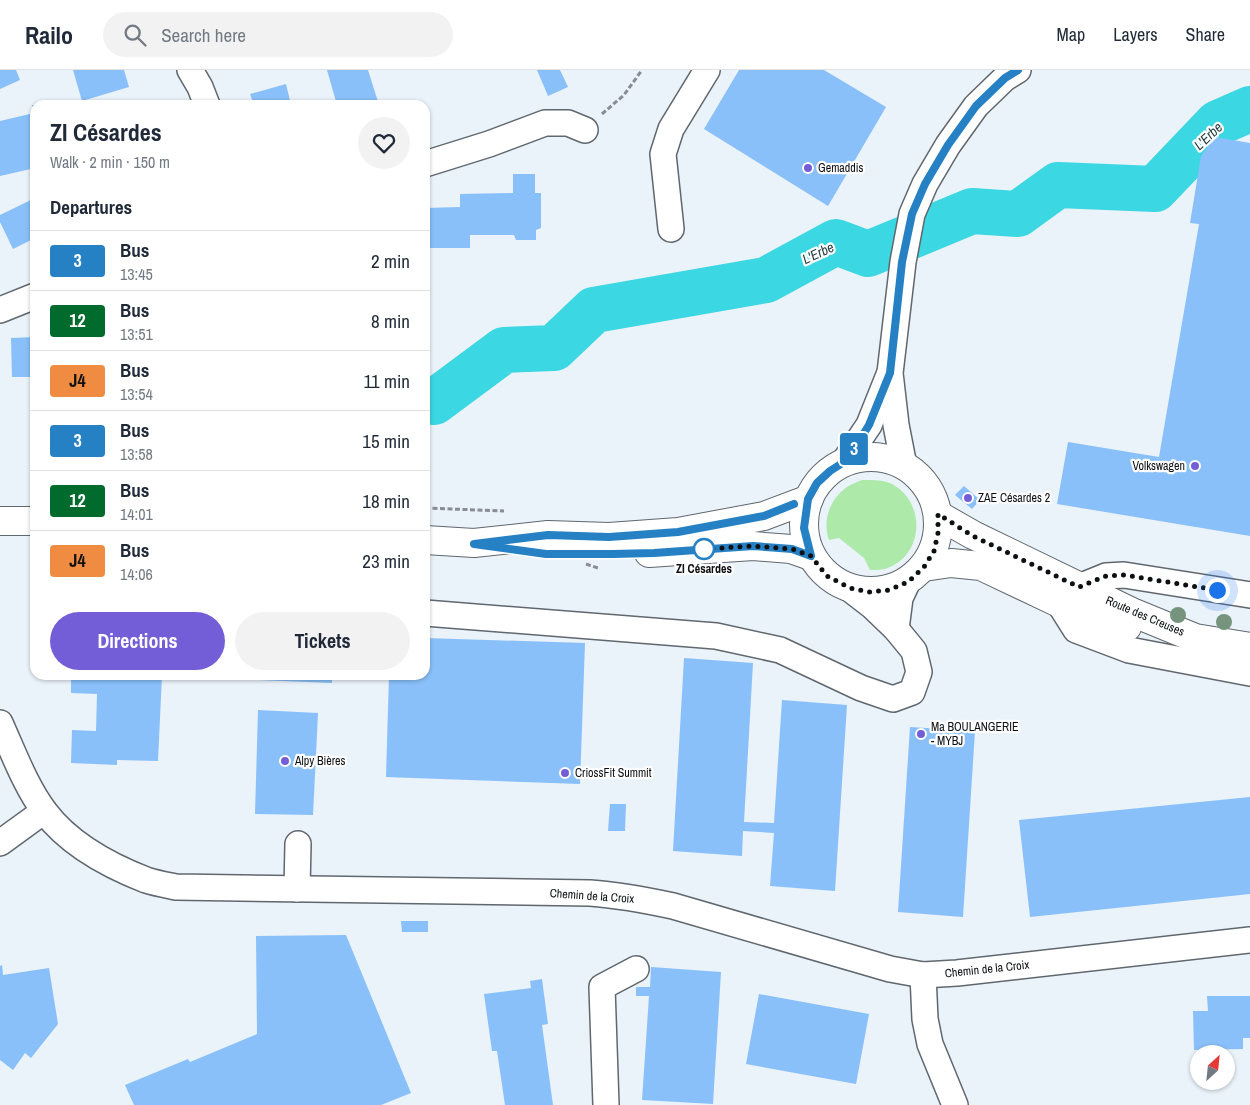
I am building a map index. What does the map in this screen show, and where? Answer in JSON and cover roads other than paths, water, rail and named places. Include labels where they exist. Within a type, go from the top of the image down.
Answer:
[{"type":"main road","points":[[916,574],[934,551],[938,533],[938,514],[934,499],[916,474],[890,460],[874,457],[859,458],[844,462],[817,483],[808,499],[804,528],[811,556],[827,576],[850,588],[869,592],[889,590],[916,574],[951,564],[981,566],[1069,595]]},
{"type":"main road","points":[[474,544],[548,535],[609,537],[678,532],[764,516],[808,499]]},
{"type":"main road","name":"Route des Creuses","points":[[938,514],[1069,595],[1134,614],[1195,638],[1250,647]]},
{"type":"main road","points":[[0,522],[30,521]]},
{"type":"main road","points":[[430,540],[474,544],[546,554],[654,553],[753,546],[792,549],[811,556]]},
{"type":"street","points":[[190,70],[200,87],[201,100]]},
{"type":"street","points":[[671,229],[663,154],[671,129],[707,70]]},
{"type":"street","points":[[904,466],[896,425],[890,373],[902,262],[912,214],[934,168],[976,106],[1005,78],[1018,70]]},
{"type":"street","points":[[430,162],[489,144],[545,123],[568,123],[585,130]]},
{"type":"street","points":[[0,310],[30,298]]},
{"type":"street","points":[[844,462],[869,425],[890,373]]},
{"type":"street","points":[[896,629],[900,598],[916,574]]},
{"type":"street","points":[[1250,595],[1124,575],[1106,576],[1069,595],[1076,630],[1129,650],[1250,673]]},
{"type":"street","points":[[430,613],[716,636],[780,650],[861,688],[893,699],[912,692],[919,672],[914,651],[896,629],[850,588]]},
{"type":"street","name":"Chemin de la Croix","points":[[0,724],[22,772],[44,811],[57,826],[75,842],[107,862],[148,880],[176,887],[590,893],[617,895],[673,906],[890,969],[923,975],[957,973],[1250,940]]},
{"type":"street","points":[[0,843],[44,811]]},
{"type":"street","points":[[296,889],[298,844]]},
{"type":"street","points":[[606,1105],[602,987],[636,969]]},
{"type":"street","points":[[923,975],[925,1019],[930,1044],[955,1105]]},
{"type":"waterway","name":"L'Erbe","points":[[434,402],[504,350],[554,348],[594,310],[766,280],[836,242],[868,254],[972,211],[1018,214],[1058,185],[1155,189],[1218,123],[1250,109]]},
{"type":"place","name":"Gemaddis","points":[[808,168]]},
{"type":"place","name":"Volkswagen","points":[[1195,466]]},
{"type":"place","name":"ZAE Césardes 2","points":[[968,498]]},
{"type":"place","name":"ZI Césardes","points":[[704,549]]},
{"type":"place","name":"Ma BOULANGERIE - MYBJ","points":[[921,734]]},
{"type":"place","name":"Alpy Bières","points":[[285,761]]},
{"type":"place","name":"CriossFit Summit","points":[[565,773]]}]
